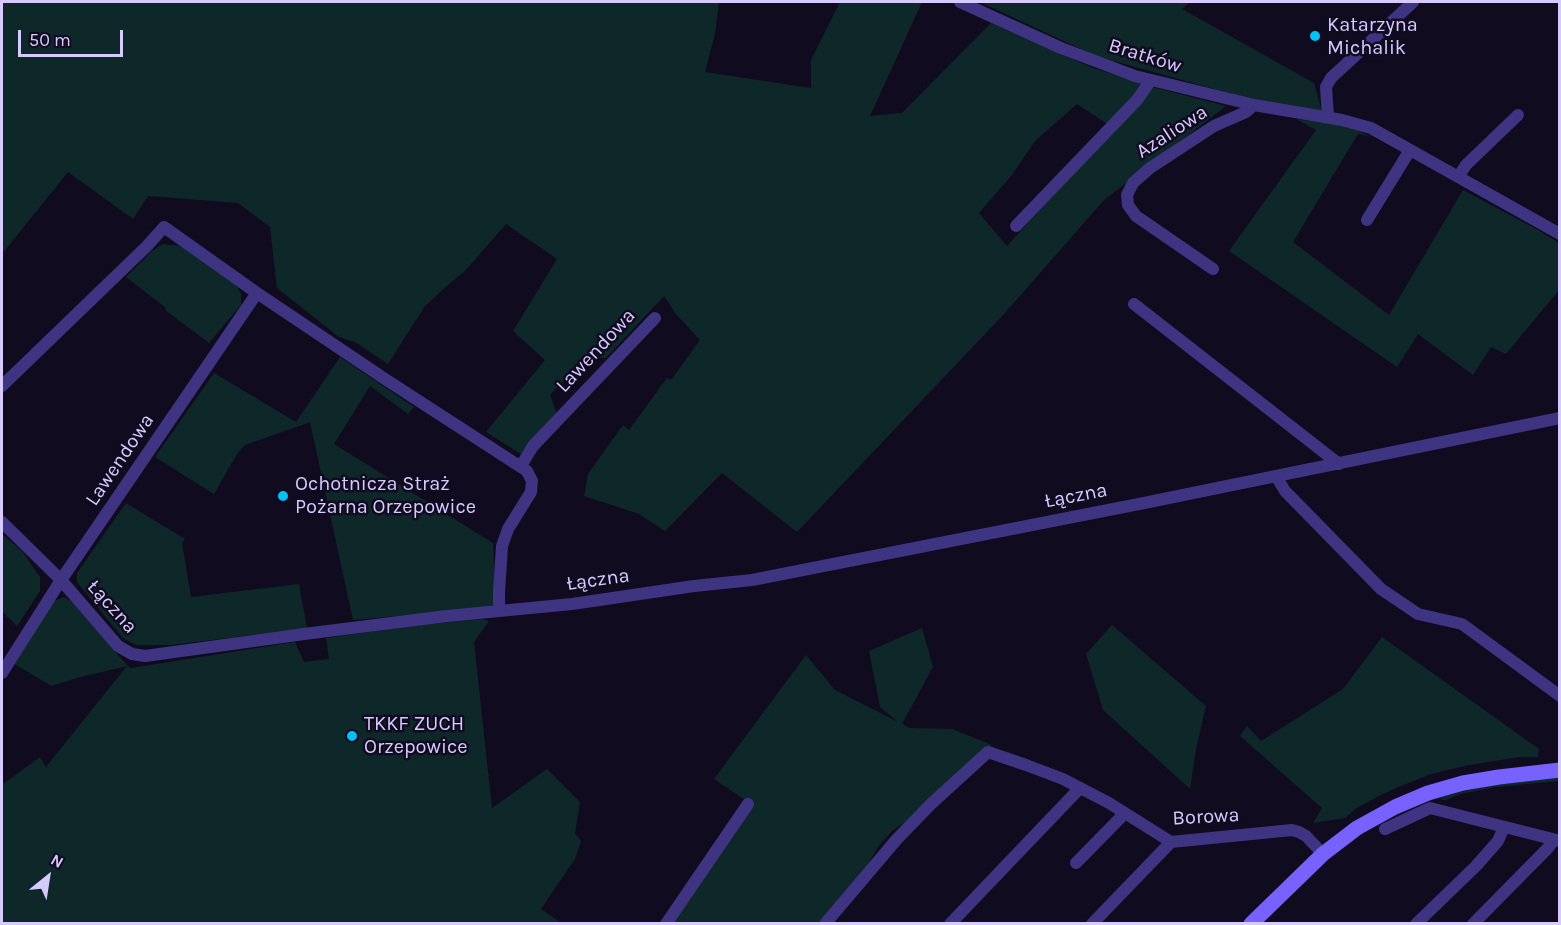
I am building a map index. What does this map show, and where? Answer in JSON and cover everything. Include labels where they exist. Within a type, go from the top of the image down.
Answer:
[{"type":"main road","points":[[1251,924],[1323,854],[1350,833],[1395,807],[1428,793],[1480,780],[1560,770]]},
{"type":"street","name":"Bratków","points":[[960,2],[1061,48],[1136,76],[1254,105],[1328,117],[1371,128],[1560,234]]},
{"type":"street","points":[[1328,117],[1326,87],[1331,78],[1413,2]]},
{"type":"street","points":[[1016,226],[1137,100],[1151,80]]},
{"type":"street","name":"Azaliowa","points":[[1213,269],[1136,216],[1128,205],[1127,195],[1133,183],[1150,168],[1214,126],[1246,112],[1254,105]]},
{"type":"street","points":[[1458,177],[1466,165],[1518,115]]},
{"type":"street","points":[[1367,220],[1410,150]]},
{"type":"street","points":[[2,386],[164,228],[385,379],[521,466],[530,476],[531,492],[504,537],[500,558],[499,610]]},
{"type":"street","name":"Lawendowa","points":[[61,580],[257,293]]},
{"type":"street","points":[[1134,304],[1339,464]]},
{"type":"street","name":"Lawendowa","points":[[521,466],[533,446],[655,318]]},
{"type":"street","name":"Łączna","points":[[2,673],[61,580],[118,645],[125,651],[145,656],[304,634],[499,610],[572,604],[752,580],[1560,418]]},
{"type":"street","points":[[1276,476],[1285,491],[1381,589],[1418,614],[1462,624],[1560,696]]},
{"type":"street","points":[[2,522],[61,580]]},
{"type":"street","name":"Borowa","points":[[825,924],[897,839],[931,804],[988,752],[1063,779],[1109,803],[1171,842],[1294,830],[1306,836],[1323,854]]},
{"type":"street","points":[[950,924],[1080,788]]},
{"type":"street","points":[[666,924],[748,804]]},
{"type":"street","points":[[1385,830],[1430,808],[1557,840]]},
{"type":"street","points":[[1076,863],[1125,813]]},
{"type":"street","points":[[1416,924],[1476,866],[1498,841],[1504,827]]},
{"type":"street","points":[[1473,924],[1557,840]]},
{"type":"street","points":[[1092,924],[1171,842]]},
{"type":"green space","points":[[2,2],[719,2],[715,34],[705,72],[811,88],[811,60],[840,2],[922,2],[870,116],[902,113],[991,23],[1093,68],[1144,84],[1109,125],[1077,104],[1035,141],[1012,175],[979,213],[1007,246],[1152,87],[1226,106],[1104,200],[1004,314],[797,532],[722,473],[665,531],[639,514],[584,496],[588,474],[623,425],[629,430],[667,378],[671,380],[700,340],[676,314],[664,296],[606,358],[586,357],[550,395],[557,414],[521,454],[486,432],[545,360],[513,331],[557,259],[506,224],[465,271],[425,306],[388,364],[355,342],[339,337],[277,288],[270,227],[238,203],[148,196],[133,219],[68,172],[2,254]]},
{"type":"green space","points":[[980,2],[1190,2],[1182,9],[1314,83],[1322,112],[1247,98],[1096,56]]},
{"type":"green space","points":[[1296,119],[1348,126],[1369,136],[1358,134],[1293,242],[1389,315],[1463,190],[1559,243],[1559,290],[1506,354],[1491,347],[1473,375],[1418,334],[1397,367],[1229,251],[1316,130]]},
{"type":"green space","points":[[163,244],[181,246],[235,283],[241,294],[241,305],[209,343],[126,277],[152,251]]},
{"type":"green space","points":[[340,357],[414,407],[408,414],[370,386],[334,444],[493,543],[496,607],[353,620],[310,422],[245,445],[237,454],[214,494],[155,457],[214,373],[296,422]]},
{"type":"green space","points":[[126,503],[185,539],[182,543],[191,597],[299,584],[307,628],[171,645],[136,645],[123,638],[77,582],[77,573]]},
{"type":"green space","points":[[2,534],[22,551],[40,577],[40,591],[17,626],[2,611]]},
{"type":"green space","points":[[64,597],[71,601],[131,668],[295,642],[304,662],[329,659],[326,638],[428,624],[481,619],[489,621],[474,642],[492,808],[547,769],[580,802],[575,833],[581,841],[575,859],[541,909],[561,923],[2,924],[2,785],[40,757],[46,767],[127,666],[51,686],[15,664],[52,602]]},
{"type":"green space","points":[[1112,625],[1206,706],[1190,789],[1103,710],[1086,654]]},
{"type":"green space","points":[[922,628],[933,667],[902,724],[910,728],[952,729],[992,745],[910,819],[893,830],[880,844],[862,874],[818,923],[672,924],[751,804],[714,779],[806,655],[835,690],[898,722],[880,707],[869,651]]},
{"type":"green space","points":[[1382,637],[1539,749],[1538,757],[1519,757],[1431,774],[1377,797],[1355,809],[1345,818],[1313,823],[1322,808],[1240,736],[1247,726],[1261,741],[1343,689]]},
{"type":"green space","points":[[1559,777],[1559,781],[1496,787],[1460,794],[1446,800],[1440,798],[1496,785]]},
{"type":"place","name":"Katarzyna Michalik","points":[[1315,36]]},
{"type":"place","name":"Ochotnicza Straż Pożarna Orzepowice","points":[[283,496]]},
{"type":"place","name":"TKKF ZUCH Orzepowice","points":[[352,736]]}]
